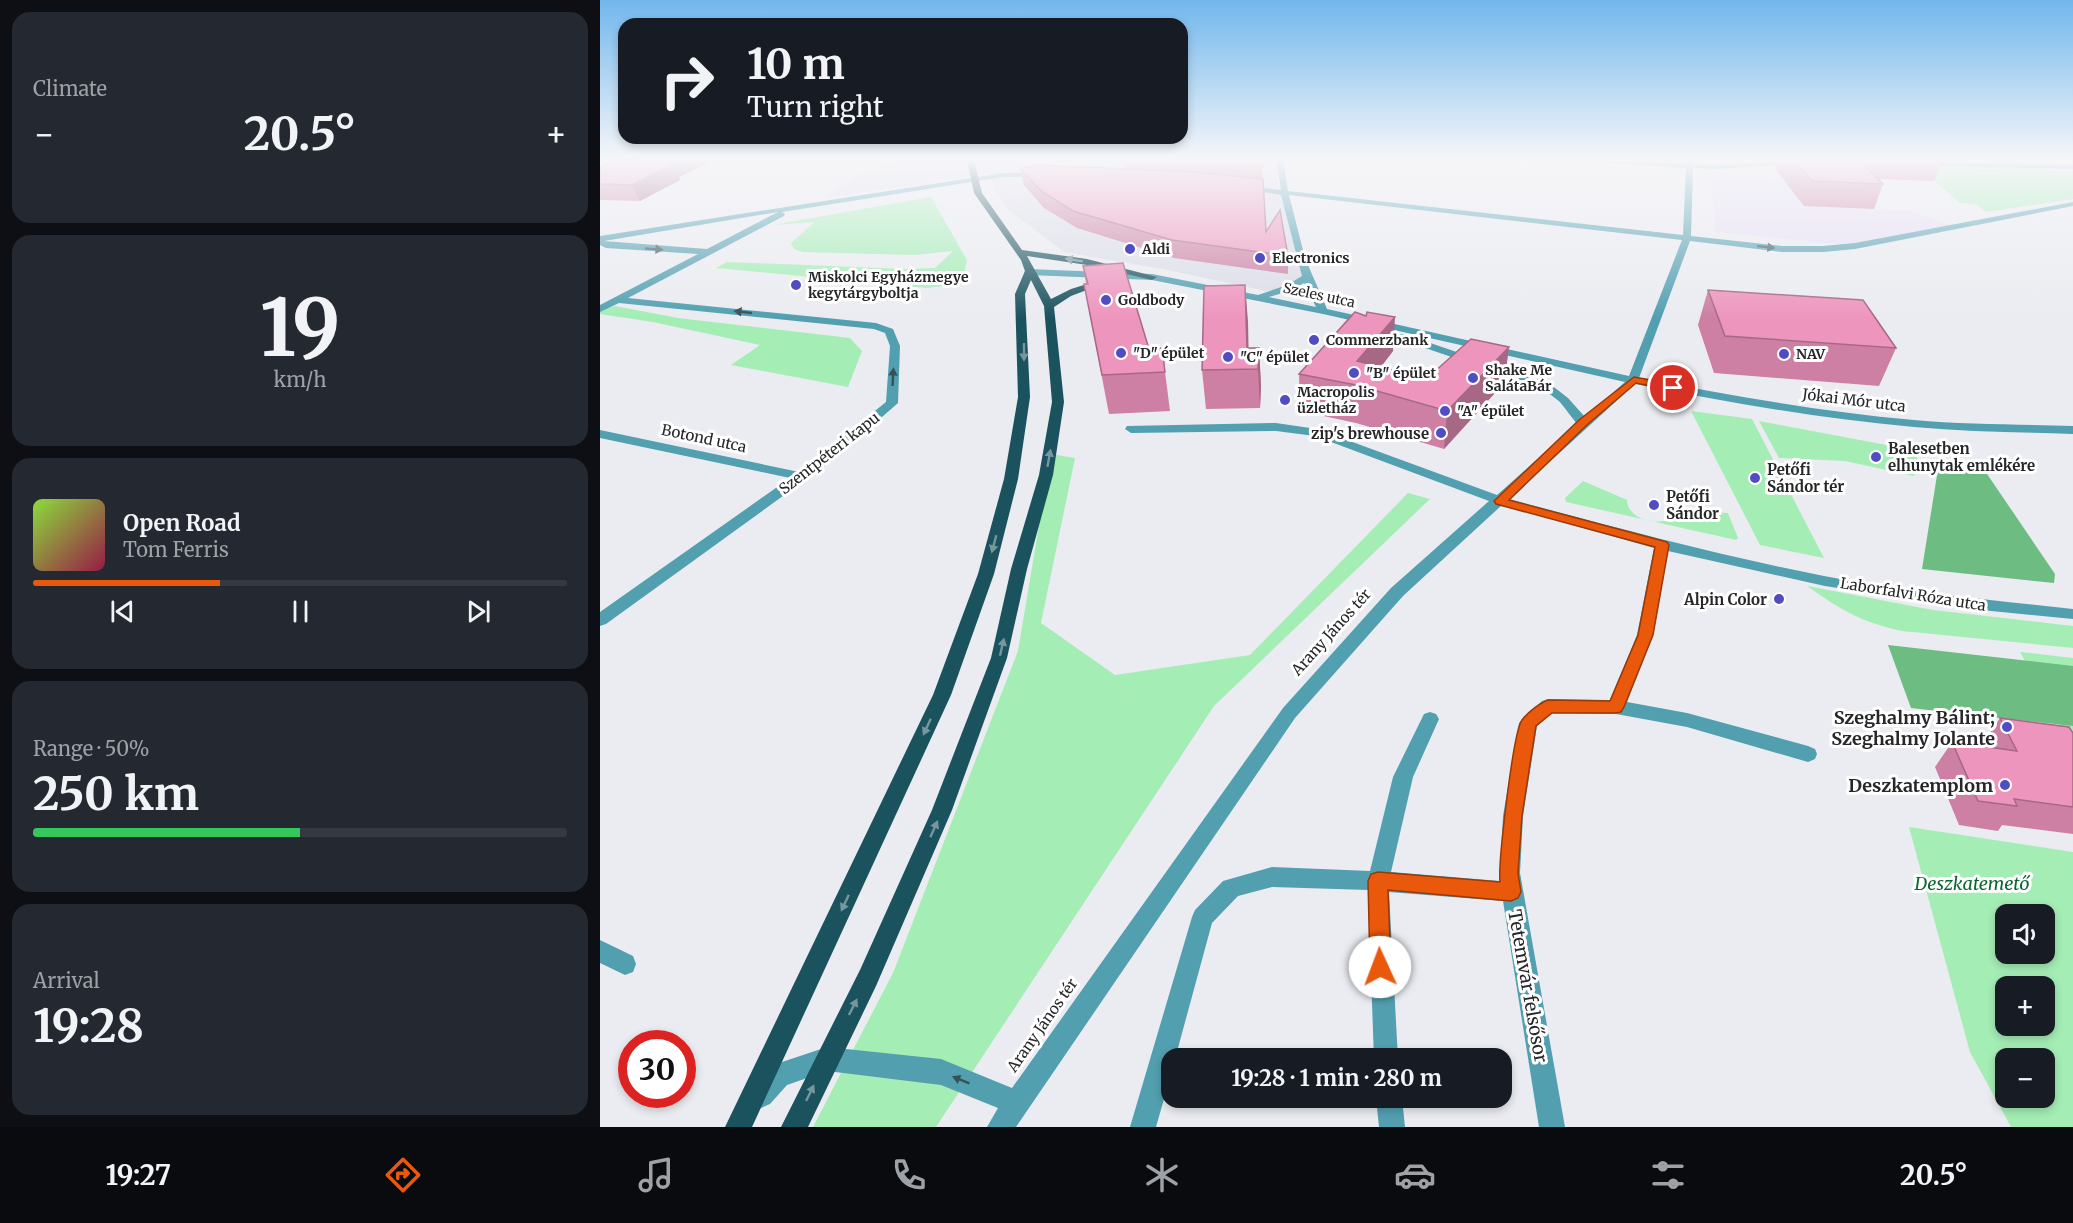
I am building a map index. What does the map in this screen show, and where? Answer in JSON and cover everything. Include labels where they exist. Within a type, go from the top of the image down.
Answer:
[{"type":"main road","points":[[794,1127],[868,978],[942,810],[999,658],[1019,569],[1046,475],[1058,402],[1049,306],[1024,260],[991,213]]},
{"type":"main road","points":[[1018,252],[1087,262],[1152,277]]},
{"type":"main road","points":[[742,1120],[942,695],[986,573],[1011,479],[1024,397],[1020,294],[1029,272]]},
{"type":"main road","points":[[1049,306],[1059,297],[1076,289],[1110,281],[1152,277]]},
{"type":"street","points":[[600,240],[632,238],[772,213]]},
{"type":"street","points":[[600,309],[778,213]]},
{"type":"street","points":[[1289,213],[1306,277],[1314,297],[1323,310]]},
{"type":"street","points":[[1461,213],[1782,249],[1855,246],[2027,213]]},
{"type":"street","points":[[1501,501],[1583,423],[1634,380],[1687,239],[1688,213]]},
{"type":"street","points":[[600,240],[606,245],[708,252]]},
{"type":"street","name":"Szeles utca","points":[[1029,272],[1152,277],[1323,310],[1634,380]]},
{"type":"street","points":[[1257,297],[1282,292],[1306,277]]},
{"type":"street","name":"Szentpéteri kapu","points":[[600,620],[801,476],[892,404],[895,346],[889,331],[876,326],[618,300]]},
{"type":"street","points":[[1367,321],[1394,334],[1546,386],[1564,400],[1583,423]]},
{"type":"street","name":"Jókai Mór utca","points":[[1634,380],[1833,416],[1916,424],[2073,430]]},
{"type":"street","points":[[1131,429],[1276,427],[1317,433],[1501,501],[1662,545],[1645,635],[1616,707]]},
{"type":"street","name":"Botond utca","points":[[600,434],[801,476]]},
{"type":"street","name":"Arany János tér","points":[[1000,1127],[1289,713],[1397,592],[1501,501]]},
{"type":"street","name":"Laborfalvi Róza utca","points":[[1662,545],[1825,581],[1971,604],[2073,614]]},
{"type":"street","name":"Tetemvár felsősor","points":[[1552,1127],[1509,873],[1513,816],[1528,723],[1548,706],[1616,707],[1688,720],[1808,754]]},
{"type":"street","points":[[1385,1048],[1378,881],[1403,777],[1430,719]]},
{"type":"street","points":[[1143,1127],[1203,917],[1231,888],[1272,877],[1378,881],[1511,892]]},
{"type":"street","points":[[600,951],[626,964]]},
{"type":"street","points":[[742,1120],[779,1075],[827,1059],[941,1072],[1016,1102]]},
{"type":"street","points":[[1390,1108],[1392,1127]]},
{"type":"shaded area","points":[[1012,213],[1286,213],[1306,277],[1301,286],[1266,291],[1163,269],[1064,252]]},
{"type":"shaded area","points":[[1714,213],[1915,213],[1950,225],[1848,245],[1715,232]]},
{"type":"green space","points":[[842,213],[940,213],[967,260],[962,284],[927,288],[716,268],[727,262],[906,269],[935,268],[953,251],[915,255],[803,252],[794,249],[791,243],[815,222],[772,225]]},
{"type":"green space","points":[[615,306],[678,318],[850,338],[862,351],[848,387],[731,365],[760,345],[653,322],[600,314],[600,310]]},
{"type":"green space","points":[[1691,411],[1752,419],[1824,558],[1760,545]]},
{"type":"green space","points":[[1759,421],[1918,451],[1914,476],[1845,461],[1779,458]]},
{"type":"green space","points":[[1051,454],[1075,458],[1041,623],[1115,675],[1250,655],[1408,493],[1430,499],[1214,706],[936,1127],[813,1127],[893,973],[1018,651]]},
{"type":"green space","points":[[1938,469],[1985,471],[2055,574],[2054,583],[1922,569]]},
{"type":"green space","points":[[1583,481],[1627,500],[1634,514],[1647,520],[1566,502],[1565,498]]},
{"type":"green space","points":[[1679,511],[1728,513],[1738,538],[1736,540],[1651,521],[1667,520]]},
{"type":"green space","points":[[1807,586],[1933,610],[2073,626],[2073,648],[1902,631],[1875,624],[1852,614]]},
{"type":"green space","points":[[1888,645],[2073,666],[2073,726],[1911,708]]},
{"type":"green space","points":[[2020,652],[2073,658],[2073,748]]},
{"type":"green space","name":"Deszkatemető","points":[[1909,827],[2073,852],[2073,1127],[2011,1127],[2001,1108],[2055,1108],[2055,1048],[1995,1048],[1995,1098],[1970,1052]]},
{"type":"building","points":[[1078,213],[1265,213],[1266,232],[1280,213],[1288,256],[1172,240]]},
{"type":"building","points":[[1123,263],[1149,349],[1162,348],[1165,372],[1102,375],[1084,284],[1088,284],[1083,266]]},
{"type":"building","points":[[1245,285],[1247,348],[1259,348],[1258,369],[1202,370],[1204,286]]},
{"type":"building","points":[[1708,290],[1863,300],[1896,348],[1725,336]]},
{"type":"building","points":[[1355,312],[1366,316],[1367,312],[1395,317],[1357,361],[1412,375],[1419,369],[1433,373],[1471,339],[1509,347],[1447,411],[1356,385],[1299,374]]},
{"type":"building","points":[[2000,718],[2069,727],[2073,733],[2073,807],[2014,799],[2017,806],[1978,801],[1952,742],[2017,751]]},
{"type":"place","name":"Aldi","points":[[1130,249]]},
{"type":"place","name":"Electronics","points":[[1260,258]]},
{"type":"place","name":"Miskolci Egyházmegye kegytárgyboltja","points":[[796,285]]},
{"type":"place","name":"Goldbody","points":[[1106,300]]},
{"type":"place","name":"Commerzbank","points":[[1314,340]]},
{"type":"place","name":"\"D\" épület","points":[[1121,353]]},
{"type":"place","name":"NAV","points":[[1784,354]]},
{"type":"place","name":"\"C\" épület","points":[[1228,357]]},
{"type":"place","name":"\"B\" épület","points":[[1354,373]]},
{"type":"place","name":"Shake Me SalátaBár","points":[[1473,378]]},
{"type":"place","name":"Macropolis üzletház","points":[[1285,400]]},
{"type":"place","name":"\"A\" épület","points":[[1445,411]]},
{"type":"place","name":"zip's brewhouse","points":[[1441,433]]},
{"type":"place","name":"Balesetben elhunytak emlékére","points":[[1876,457]]},
{"type":"place","name":"Petőfi Sándor tér","points":[[1755,478]]},
{"type":"place","name":"Petőfi Sándor","points":[[1654,505]]},
{"type":"place","name":"Alpin Color","points":[[1779,599]]},
{"type":"place","name":"Szeghalmy Bálint; Szeghalmy Jolante","points":[[2007,727]]},
{"type":"place","name":"Deszkatemplom","points":[[2005,785]]},
{"type":"route","points":[[1380,967],[1378,881],[1511,892],[1509,873],[1513,816],[1528,723],[1548,706],[1616,707],[1645,635],[1662,545],[1501,501],[1583,423],[1634,380],[1673,388]]}]
